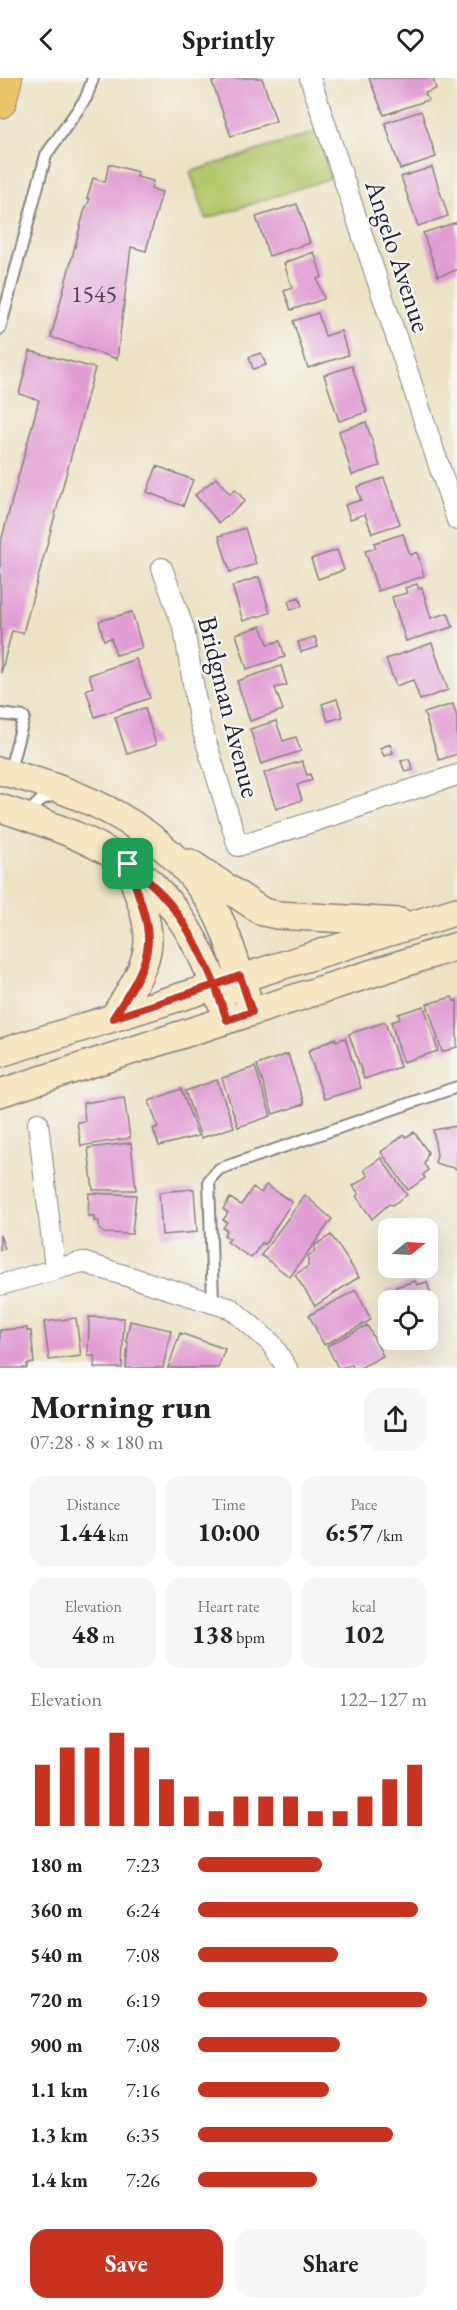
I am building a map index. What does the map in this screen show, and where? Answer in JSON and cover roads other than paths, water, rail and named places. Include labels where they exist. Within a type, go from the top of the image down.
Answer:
[{"type":"main road","points":[[0,102],[6,78]]},
{"type":"main road","points":[[5,772],[100,804],[262,912],[277,915],[420,923]]},
{"type":"main road","points":[[13,812],[82,837],[128,864],[154,884],[172,904],[197,945],[215,985],[240,1016]]},
{"type":"main road","points":[[159,842],[210,900],[240,976],[240,1016]]},
{"type":"main road","points":[[113,1018],[139,979],[148,949],[146,916],[128,864]]},
{"type":"main road","points":[[0,1053],[240,976],[457,911]]},
{"type":"main road","points":[[0,1093],[457,946]]},
{"type":"street","name":"Angelo Avenue","points":[[310,78],[457,520]]},
{"type":"street","name":"Bridgman Avenue","points":[[162,568],[184,629],[199,719],[238,846],[457,776]]},
{"type":"street","points":[[38,1123],[54,1268]]},
{"type":"street","points":[[0,1285],[82,1262],[232,1309],[271,1343],[287,1368]]},
{"type":"lane","points":[[0,329],[46,155],[86,98],[93,78]]},
{"type":"lane","points":[[0,714],[24,717],[5,772]]},
{"type":"lane","points":[[13,812],[42,799],[70,792]]},
{"type":"lane","points":[[213,1303],[209,1180],[219,1169],[457,1087]]}]
